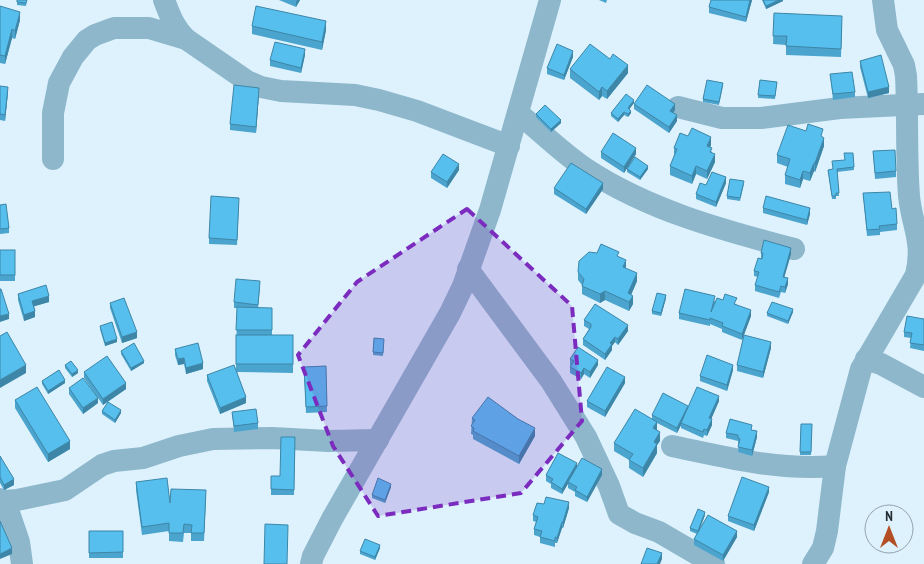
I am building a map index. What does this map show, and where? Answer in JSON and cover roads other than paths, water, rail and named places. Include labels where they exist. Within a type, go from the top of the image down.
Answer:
[{"type":"street","points":[[164,0],[176,29],[186,39],[247,81],[262,87],[281,91],[355,95],[379,100],[417,111],[509,146]]},
{"type":"street","points":[[311,564],[313,556],[332,520],[450,313],[463,286],[490,210],[550,0]]},
{"type":"street","points":[[813,564],[823,548],[827,531],[834,466],[860,369],[916,275],[920,261],[920,244],[909,198],[916,104],[904,64],[887,30],[883,0]]},
{"type":"street","points":[[53,159],[53,113],[59,83],[73,57],[88,40],[106,30],[123,28],[149,28],[186,39]]},
{"type":"street","points":[[678,107],[722,118],[761,118],[840,108],[916,104]]},
{"type":"street","points":[[518,113],[583,167],[646,202],[728,232],[794,249]]},
{"type":"street","points":[[468,269],[551,381],[586,437],[609,486],[619,514],[635,523],[659,532],[714,564]]},
{"type":"street","points":[[866,359],[880,364],[924,387]]},
{"type":"street","points":[[22,564],[19,542],[3,500],[44,496],[65,490],[102,466],[114,461],[142,458],[179,446],[213,439],[272,438],[328,442],[378,440]]},
{"type":"street","points":[[672,446],[742,460],[794,467],[834,466]]}]
